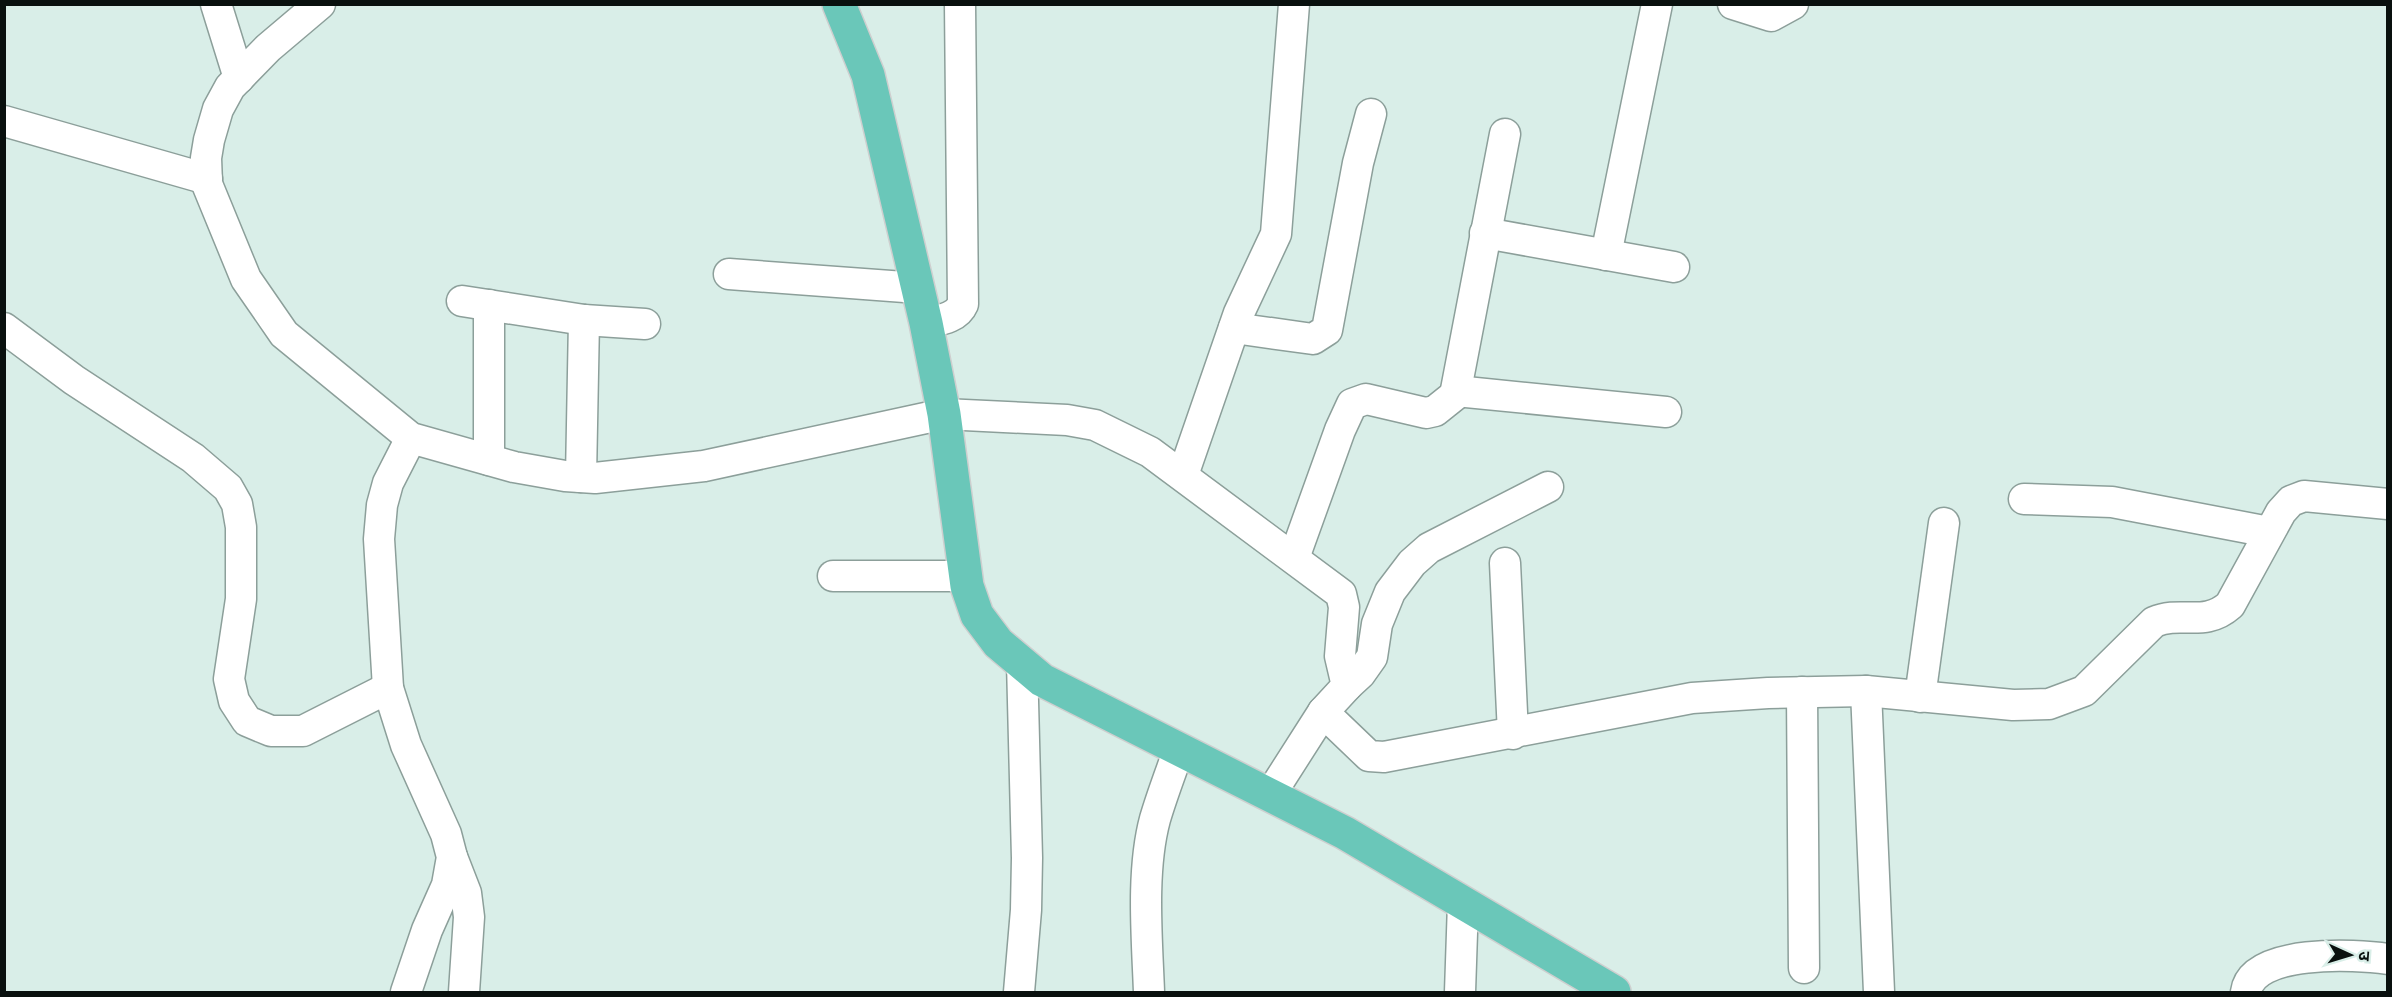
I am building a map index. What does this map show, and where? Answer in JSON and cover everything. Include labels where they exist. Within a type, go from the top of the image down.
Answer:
[{"type":"main road","points":[[839,4],[868,75],[926,323],[944,414],[965,576],[977,615],[998,643],[1042,680],[1345,834],[1614,993]]},
{"type":"street","points":[[216,4],[239,78]]},
{"type":"street","points":[[320,4],[268,48],[239,78],[218,109],[206,158],[207,179],[246,279],[284,334],[411,438],[524,469],[581,477],[625,477],[704,466],[944,414],[1067,420],[1095,425],[1150,452],[1343,597],[1340,656],[1347,686]]},
{"type":"street","points":[[926,323],[949,317],[958,312],[963,304],[960,4]]},
{"type":"street","points":[[1183,475],[1234,327],[1276,234],[1294,4]]},
{"type":"street","points":[[1606,255],[1657,4]]},
{"type":"street","points":[[1733,4],[1771,16],[1793,4]]},
{"type":"street","points":[[1234,327],[1313,339],[1327,330],[1358,163],[1371,114]]},
{"type":"street","points":[[4,121],[132,160],[207,179]]},
{"type":"street","points":[[1294,558],[1340,430],[1352,404],[1366,399],[1426,413],[1443,405],[1456,391],[1505,134]]},
{"type":"street","points":[[1485,233],[1674,267]]},
{"type":"street","points":[[729,274],[918,288]]},
{"type":"street","points":[[489,460],[476,303],[584,320],[645,324]]},
{"type":"street","points":[[581,477],[584,320]]},
{"type":"street","points":[[4,328],[74,380],[194,458],[228,488],[237,504],[241,539],[241,599],[229,679],[234,701],[247,721],[271,731],[303,731],[388,688]]},
{"type":"street","points":[[1456,391],[1666,412]]},
{"type":"street","points":[[411,438],[388,483],[382,505],[379,539],[388,688],[406,745],[446,834],[466,893],[469,917],[464,993]]},
{"type":"street","points":[[1270,795],[1323,712],[1360,674],[1372,657],[1377,624],[1390,592],[1412,563],[1438,542],[1548,487]]},
{"type":"street","points":[[1323,712],[1369,756],[1384,757],[1692,698],[1866,692],[2013,705],[2049,704],[2084,691],[2154,622],[2166,617],[2218,615],[2230,605],[2281,512],[2291,501],[2304,496],[2388,504]]},
{"type":"street","points":[[2024,499],[2112,502],[2270,532]]},
{"type":"street","points":[[1920,697],[1944,523]]},
{"type":"street","points":[[1505,563],[1513,734]]},
{"type":"street","points":[[832,576],[965,576]]},
{"type":"street","points":[[1019,993],[1026,910],[1027,858],[1022,662]]},
{"type":"street","points":[[1866,692],[1879,993]]},
{"type":"street","points":[[1802,693],[1804,968]]},
{"type":"street","points":[[1149,993],[1147,925],[1149,858],[1155,820],[1179,749]]},
{"type":"street","points":[[406,993],[427,930],[447,885],[452,857]]},
{"type":"street","points":[[1460,993],[1462,903]]},
{"type":"street","points":[[2246,993],[2251,977],[2267,967],[2322,956],[2386,950]]}]
